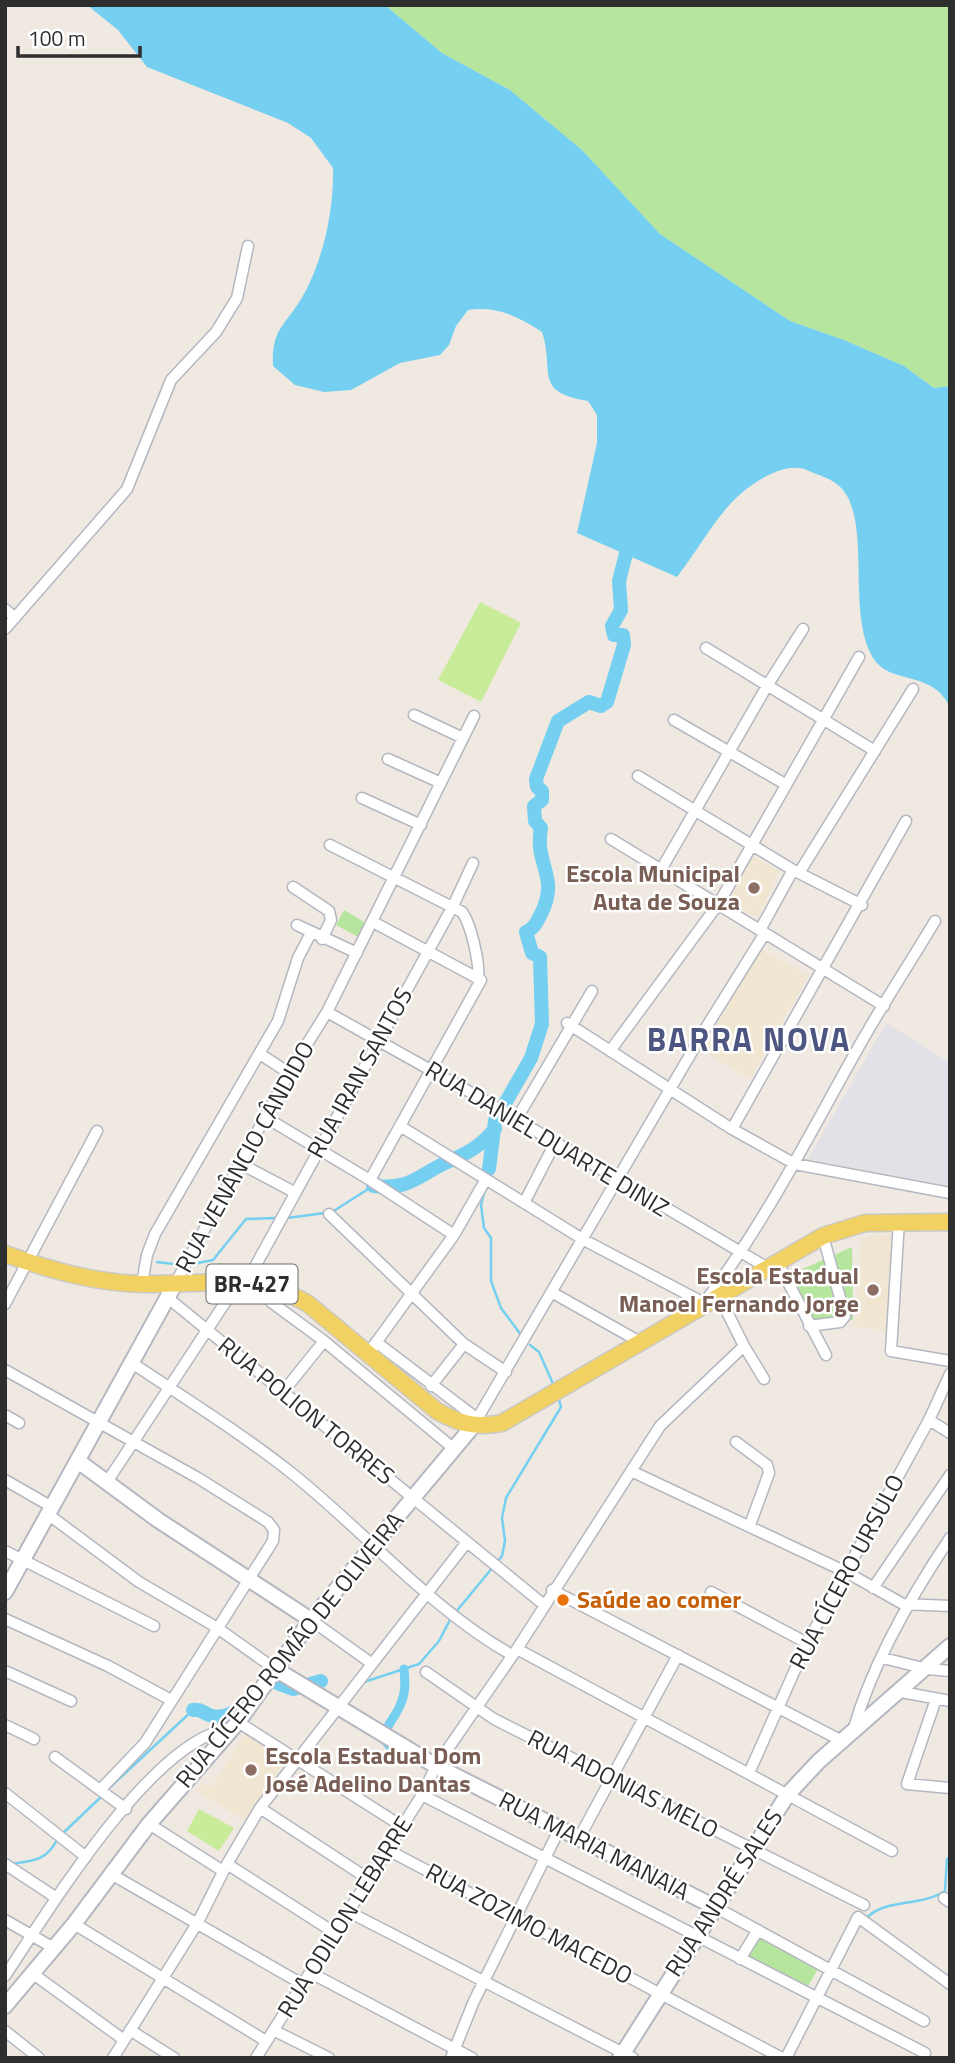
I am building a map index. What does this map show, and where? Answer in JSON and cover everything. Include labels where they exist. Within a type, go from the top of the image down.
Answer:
[{"type":"main road","points":[[476,1423],[502,1423],[823,1236],[865,1223],[950,1222]]},
{"type":"main road","name":"BR-427","points":[[5,1254],[57,1272],[142,1284],[242,1283],[288,1292],[372,1348],[437,1411],[457,1422],[476,1423]]},
{"type":"street","points":[[5,629],[127,489],[141,461],[171,380],[216,332],[237,298],[248,246]]},
{"type":"street","points":[[5,609],[15,618]]},
{"type":"street","points":[[662,868],[803,629]]},
{"type":"street","points":[[706,648],[875,751]]},
{"type":"street","points":[[610,1051],[719,904],[785,783],[859,657]]},
{"type":"street","points":[[485,1179],[454,1235],[372,1348],[431,1386],[476,1423],[672,1090],[796,872],[913,689]]},
{"type":"street","points":[[414,715],[463,738]]},
{"type":"street","name":"RUA VENÂNCIO CÂNDIDO","points":[[5,1592],[289,1073],[327,1012],[396,878],[474,716]]},
{"type":"street","points":[[674,720],[785,783]]},
{"type":"street","points":[[388,759],[441,783]]},
{"type":"street","points":[[638,776],[796,872],[862,905]]},
{"type":"street","points":[[362,798],[421,825]]},
{"type":"street","points":[[732,1129],[862,905],[906,821]]},
{"type":"street","points":[[611,839],[884,1006]]},
{"type":"street","points":[[330,845],[462,912],[469,925],[480,979],[370,1180]]},
{"type":"street","name":"RUA IRAN SANTOS","points":[[107,1482],[207,1330],[242,1283],[453,906],[473,863]]},
{"type":"street","points":[[293,887],[327,908],[331,915],[323,939]]},
{"type":"street","points":[[712,1299],[795,1164],[935,921]]},
{"type":"street","points":[[373,922],[480,979]]},
{"type":"street","points":[[297,925],[357,953]]},
{"type":"street","points":[[142,1284],[147,1255],[155,1234],[285,1006],[298,958],[311,933]]},
{"type":"street","points":[[516,1120],[592,991]]},
{"type":"street","name":"RUA DANIEL DUARTE DINIZ","points":[[327,1012],[496,1107],[741,1254],[772,1264]]},
{"type":"street","points":[[570,1025],[732,1129],[795,1164],[950,1193]]},
{"type":"street","points":[[260,1054],[289,1073]]},
{"type":"street","points":[[265,1117],[370,1180],[454,1235]]},
{"type":"street","points":[[400,1126],[584,1240],[712,1299],[764,1379]]},
{"type":"street","points":[[5,1304],[97,1131]]},
{"type":"street","points":[[525,1201],[555,1143]]},
{"type":"street","points":[[241,1164],[294,1192]]},
{"type":"street","points":[[329,1214],[464,1344],[506,1372]]},
{"type":"street","points":[[899,1221],[891,1351],[950,1361]]},
{"type":"street","points":[[809,1326],[840,1322],[845,1315],[823,1236]]},
{"type":"street","points":[[772,1264],[826,1354]]},
{"type":"street","points":[[270,1287],[271,1302],[324,1341],[453,1448]]},
{"type":"street","points":[[553,1293],[640,1342]]},
{"type":"street","name":"RUA POLION TORRES","points":[[168,1298],[543,1604]]},
{"type":"street","points":[[284,1392],[324,1341]]},
{"type":"street","points":[[431,1386],[464,1344]]},
{"type":"street","name":"RUA ODILON LEBARRE","points":[[256,2058],[400,1825],[422,1795],[436,1766],[515,1652],[552,1590],[670,1413],[744,1346]]},
{"type":"street","points":[[131,1363],[294,1475],[372,1545],[484,1638],[646,1716],[892,1851]]},
{"type":"street","points":[[5,1370],[221,1492],[268,1522],[274,1530],[273,1541],[247,1578],[145,1743],[100,1790]]},
{"type":"street","name":"RUA CÍCERO URSULO","points":[[749,1773],[807,1643],[929,1420],[950,1374]]},
{"type":"street","points":[[5,1415],[19,1423]]},
{"type":"street","points":[[929,1420],[950,1433]]},
{"type":"street","name":"RUA CÍCERO ROMÃO DE OLIVEIRA","points":[[8,1998],[74,1924],[149,1824],[235,1725],[311,1620],[476,1423]]},
{"type":"street","points":[[736,1442],[767,1465],[769,1473],[751,1525]]},
{"type":"street","points":[[78,1461],[189,1541],[311,1620],[371,1663]]},
{"type":"street","points":[[631,1471],[751,1525],[909,1606],[950,1606]]},
{"type":"street","points":[[873,1588],[950,1475]]},
{"type":"street","points":[[5,1480],[51,1511],[139,1582],[216,1627],[275,1669]]},
{"type":"street","name":"RUA ANDRÉ SALES","points":[[625,2056],[660,1992],[788,1794],[848,1738],[863,1699],[909,1606],[946,1549],[950,1538]]},
{"type":"street","points":[[113,2058],[198,1922],[260,1808],[296,1758],[467,1542]]},
{"type":"street","points":[[5,1550],[154,1626]]},
{"type":"street","points":[[552,1590],[778,1707],[848,1738],[950,1646]]},
{"type":"street","points":[[711,1592],[807,1643]]},
{"type":"street","points":[[5,1619],[171,1700]]},
{"type":"street","points":[[579,1838],[678,1655]]},
{"type":"street","points":[[883,1658],[927,1669],[950,1671]]},
{"type":"street","name":"RUA MARIA MANAIA","points":[[275,1669],[335,1708],[436,1766],[715,1907]]},
{"type":"street","points":[[5,1671],[71,1701]]},
{"type":"street","name":"RUA ADONIAS MELO","points":[[426,1672],[476,1709],[864,1905]]},
{"type":"street","points":[[901,1692],[950,1701]]},
{"type":"street","points":[[936,1699],[907,1784],[950,1788]]},
{"type":"street","points":[[5,1725],[34,1740]]},
{"type":"street","points":[[5,1976],[55,1897],[126,1809],[166,1763],[210,1732],[235,1725],[296,1758],[400,1825]]},
{"type":"street","points":[[55,1757],[126,1809]]},
{"type":"street","points":[[5,1793],[86,1857]]},
{"type":"street","points":[[422,1795],[698,1934],[740,1959],[925,2053]]},
{"type":"street","points":[[260,1808],[367,1878]]},
{"type":"street","points":[[149,1824],[335,1933]]},
{"type":"street","points":[[453,2053],[483,1981],[559,1830]]},
{"type":"street","name":"RUA ZOZIMO MACEDO","points":[[386,1849],[784,2058]]},
{"type":"street","points":[[5,1864],[55,1897]]},
{"type":"street","points":[[111,1874],[302,1984]]},
{"type":"street","points":[[715,1907],[924,2021]]},
{"type":"street","points":[[348,1912],[625,2056]]},
{"type":"street","points":[[784,2058],[858,1917],[950,1984]]},
{"type":"street","points":[[5,1920],[52,1948]]},
{"type":"street","points":[[74,1924],[266,2041]]},
{"type":"street","points":[[740,1959],[758,1930]]},
{"type":"street","points":[[32,1973],[124,2040]]},
{"type":"street","points":[[311,1973],[453,2053],[472,2058]]},
{"type":"street","points":[[130,2030],[174,2058]]},
{"type":"street","points":[[5,2031],[39,2058]]},
{"type":"street","points":[[275,2031],[329,2058]]},
{"type":"shaded area","name":"Escola Municipal Auta de Souza","points":[[751,855],[779,871],[759,917],[728,904]]},
{"type":"shaded area","points":[[761,948],[808,976],[750,1079],[702,1050]]},
{"type":"shaded area","points":[[886,1023],[950,1063],[950,1184],[808,1159]]},
{"type":"shaded area","name":"Escola Estadual Manoel Fernando Jorge","points":[[893,1234],[885,1330],[854,1327],[862,1237]]},
{"type":"shaded area","name":"Escola Estadual Dom José Adelino Dantas","points":[[247,1732],[288,1758],[246,1821],[197,1791],[201,1783],[211,1787]]},
{"type":"green space","points":[[385,5],[950,5],[950,386],[934,388],[904,366],[844,340],[790,321],[660,234],[582,150],[510,90],[442,53]]},
{"type":"green space","points":[[480,602],[521,623],[481,702],[438,680]]},
{"type":"green space","points":[[344,910],[369,925],[362,939],[336,925]]},
{"type":"green space","points":[[852,1247],[853,1320],[806,1322],[787,1276]]},
{"type":"green space","points":[[218,1263],[245,1265],[243,1273],[217,1272]]},
{"type":"green space","points":[[199,1809],[234,1828],[219,1851],[187,1831]]},
{"type":"green space","points":[[753,1935],[819,1967],[807,1988],[742,1956]]},
{"type":"water","points":[[87,5],[385,5],[442,53],[510,90],[582,150],[660,234],[790,321],[844,340],[904,366],[934,388],[950,386],[950,707],[933,687],[890,672],[873,658],[865,639],[861,616],[855,518],[849,499],[838,485],[828,479],[800,468],[790,468],[759,481],[727,508],[677,577],[577,533],[597,443],[597,415],[588,401],[570,397],[552,385],[542,332],[516,317],[498,311],[468,310],[456,326],[449,345],[440,355],[400,363],[351,390],[324,392],[295,385],[273,366],[273,353],[277,334],[304,294],[322,249],[330,216],[333,168],[311,138],[288,123],[147,67],[118,30]]},
{"type":"waterway","points":[[489,1169],[495,1121],[531,1058],[542,1024],[540,957],[532,953],[526,932],[540,916],[548,891],[541,853],[541,828],[535,821],[534,806],[542,800],[542,791],[537,787],[536,779],[558,721],[589,702],[601,706],[607,702],[624,645],[623,635],[614,635],[612,626],[621,610],[619,581],[630,538]]},
{"type":"waterway","points":[[373,1186],[395,1186],[412,1181],[472,1149],[495,1129]]},
{"type":"waterway","points":[[332,1212],[373,1186]]},
{"type":"waterway","points":[[485,1189],[481,1205],[484,1228],[491,1238],[491,1281],[501,1308],[521,1335]]},
{"type":"waterway","points":[[287,1218],[325,1213]]},
{"type":"waterway","points":[[188,1265],[213,1260],[246,1219],[276,1218]]},
{"type":"waterway","points":[[157,1262],[182,1265]]},
{"type":"waterway","points":[[530,1345],[539,1352],[554,1386]]},
{"type":"waterway","points":[[497,1562],[502,1556],[505,1541],[502,1518],[506,1498],[561,1407],[558,1396]]},
{"type":"waterway","points":[[455,1613],[493,1567]]},
{"type":"waterway","points":[[364,1682],[419,1664],[439,1641],[451,1618]]},
{"type":"waterway","points":[[394,1752],[384,1739],[403,1699],[404,1669]]},
{"type":"waterway","points":[[277,1683],[293,1689],[321,1681]]},
{"type":"waterway","points":[[193,1710],[221,1717],[236,1710],[248,1699]]},
{"type":"waterway","points":[[106,1791],[193,1710]]},
{"type":"waterway","points":[[61,1835],[102,1796]]},
{"type":"waterway","points":[[11,1864],[32,1861],[43,1856],[57,1840]]},
{"type":"waterway","points":[[867,1918],[882,1908],[925,1899],[945,1891],[947,1859],[950,1857]]},
{"type":"place","name":"Escola Municipal Auta de Souza","points":[[754,888]]},
{"type":"place","name":"Escola Estadual Manoel Fernando Jorge","points":[[873,1290]]},
{"type":"place","name":"Saúde ao comer","points":[[563,1600]]},
{"type":"place","name":"Escola Estadual Dom José Adelino Dantas","points":[[251,1770]]},
{"type":"district","name":"BARRA NOVA","points":[[749,1040]]}]
